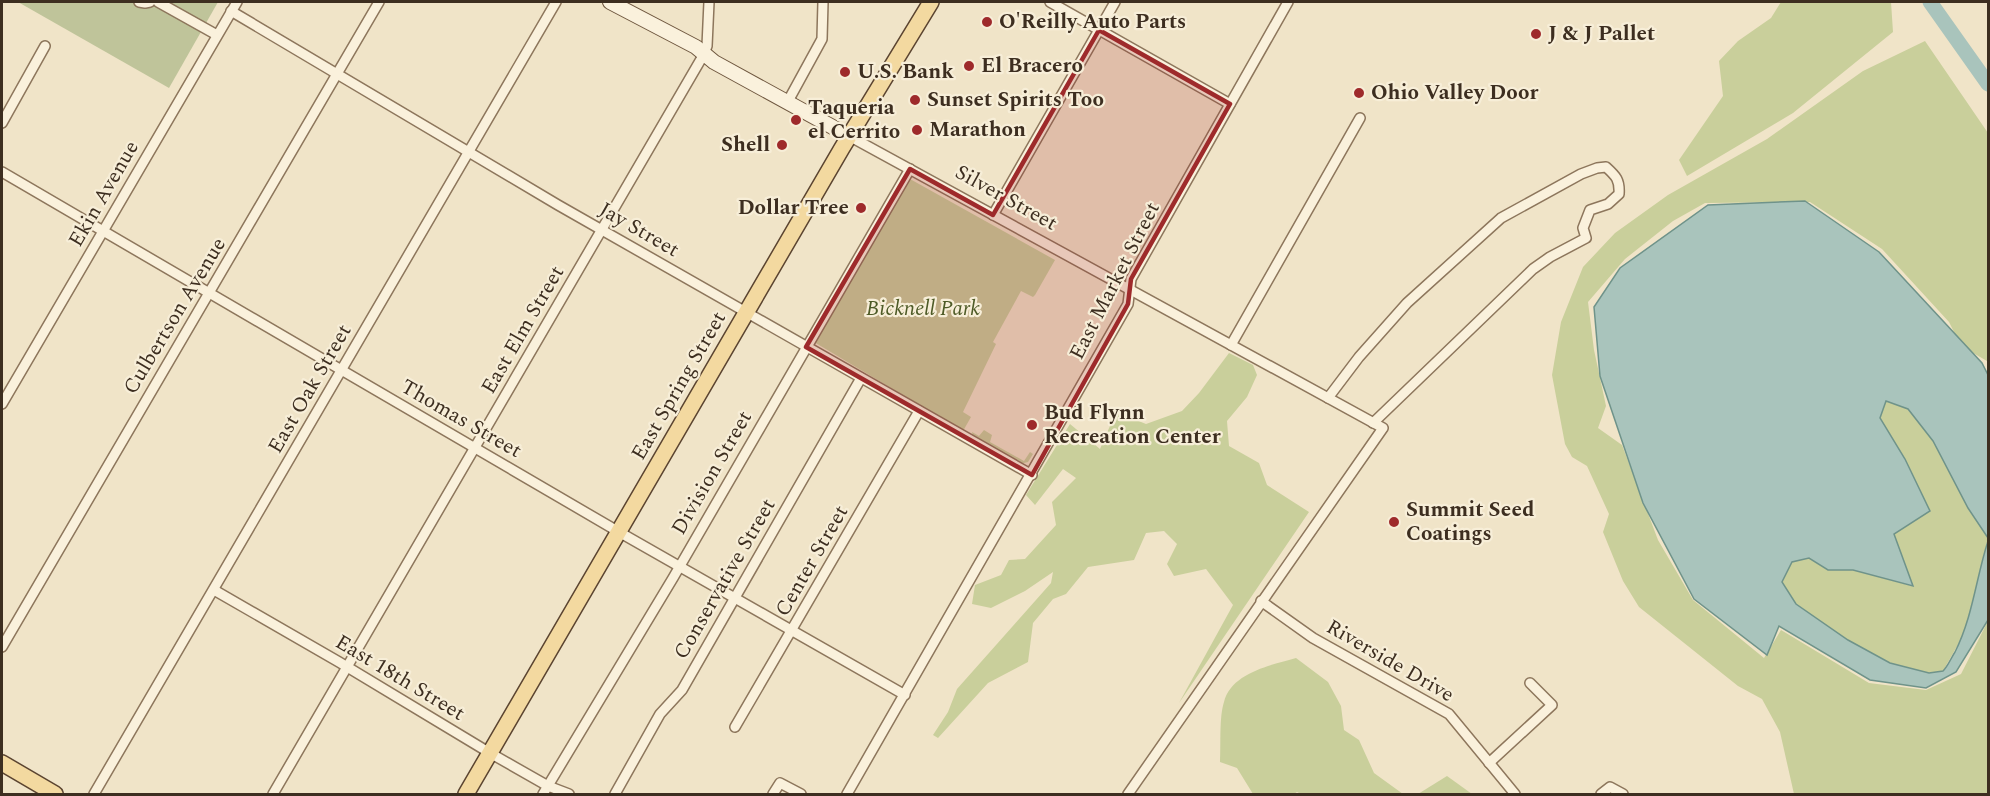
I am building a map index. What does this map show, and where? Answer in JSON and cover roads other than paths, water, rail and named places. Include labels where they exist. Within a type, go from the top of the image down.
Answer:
[{"type":"main road","name":"Silver Street","points":[[610,2],[696,47],[714,62],[849,136]]},
{"type":"main road","name":"East Spring Street","points":[[466,795],[849,136],[931,2]]},
{"type":"main road","points":[[2,763],[55,795]]},
{"type":"street","points":[[139,2],[150,2]]},
{"type":"street","points":[[158,2],[217,35]]},
{"type":"street","name":"Ekin Avenue","points":[[2,404],[237,2]]},
{"type":"street","name":"Culbertson Avenue","points":[[2,647],[379,2]]},
{"type":"street","name":"East Oak Street","points":[[94,795],[556,2]]},
{"type":"street","name":"East Elm Street","points":[[273,795],[704,54],[707,46],[709,2]]},
{"type":"street","points":[[787,103],[822,39],[824,2]]},
{"type":"street","points":[[1050,2],[1230,104]]},
{"type":"street","points":[[993,215],[1115,2]]},
{"type":"street","name":"East Market Street","points":[[847,795],[1128,304],[1131,279],[1288,2]]},
{"type":"street","name":"Jay Street","points":[[231,11],[468,153],[1032,475]]},
{"type":"street","points":[[2,123],[45,46]]},
{"type":"street","points":[[1232,345],[1360,118]]},
{"type":"street","name":"Silver Street","points":[[849,136],[1383,428],[1261,601]]},
{"type":"street","points":[[1328,398],[1359,357],[1407,303],[1501,218],[1581,174],[1597,168],[1606,167],[1617,176],[1620,184],[1619,194],[1608,204],[1590,210],[1583,228],[1586,238],[1533,269],[1373,423]]},
{"type":"street","name":"Division Street","points":[[545,790],[679,567],[910,169]]},
{"type":"street","name":"Thomas Street","points":[[2,172],[679,567],[905,695]]},
{"type":"street","name":"Conservative Street","points":[[615,795],[660,714],[682,690],[861,378]]},
{"type":"street","name":"Center Street","points":[[735,727],[919,411]]},
{"type":"street","name":"East 18th Street","points":[[213,590],[490,753],[545,790],[569,795]]},
{"type":"street","points":[[1128,795],[1261,601]]},
{"type":"street","name":"Riverside Drive","points":[[1261,601],[1313,638],[1449,714],[1515,795]]},
{"type":"street","points":[[1489,763],[1552,705],[1530,683]]},
{"type":"street","points":[[773,795],[780,783],[801,795]]},
{"type":"street","points":[[1601,795],[1611,787],[1623,795]]},
{"type":"water","points":[[1805,201],[1879,252],[1982,363],[1988,375],[1988,538],[1968,508],[1933,441],[1908,409],[1886,401],[1880,418],[1905,459],[1930,511],[1894,534],[1913,586],[1853,570],[1828,570],[1809,558],[1792,562],[1782,582],[1796,604],[1848,640],[1890,663],[1929,673],[1943,671],[1955,652],[1966,625],[1988,541],[1988,620],[1956,672],[1926,688],[1870,680],[1779,626],[1767,655],[1694,599],[1643,503],[1600,376],[1594,307],[1620,268],[1708,205]]},
{"type":"waterway","points":[[1930,2],[1988,84]]},
{"type":"place","name":"O'Reilly Auto Parts","points":[[987,22]]},
{"type":"place","name":"J & J Pallet","points":[[1536,34]]},
{"type":"place","name":"El Bracero","points":[[969,66]]},
{"type":"place","name":"U.S. Bank","points":[[845,72]]},
{"type":"place","name":"Ohio Valley Door","points":[[1359,93]]},
{"type":"place","name":"Sunset Spirits Too","points":[[915,100]]},
{"type":"place","name":"Taqueria el Cerrito","points":[[796,120]]},
{"type":"place","name":"Marathon","points":[[917,130]]},
{"type":"place","name":"Shell","points":[[782,145]]},
{"type":"place","name":"Dollar Tree","points":[[861,208]]},
{"type":"place","name":"Bud Flynn Recreation Center","points":[[1032,425]]},
{"type":"place","name":"Summit Seed Coatings","points":[[1394,522]]},
{"type":"park label","name":"Bicknell Park","points":[[923,309]]}]
